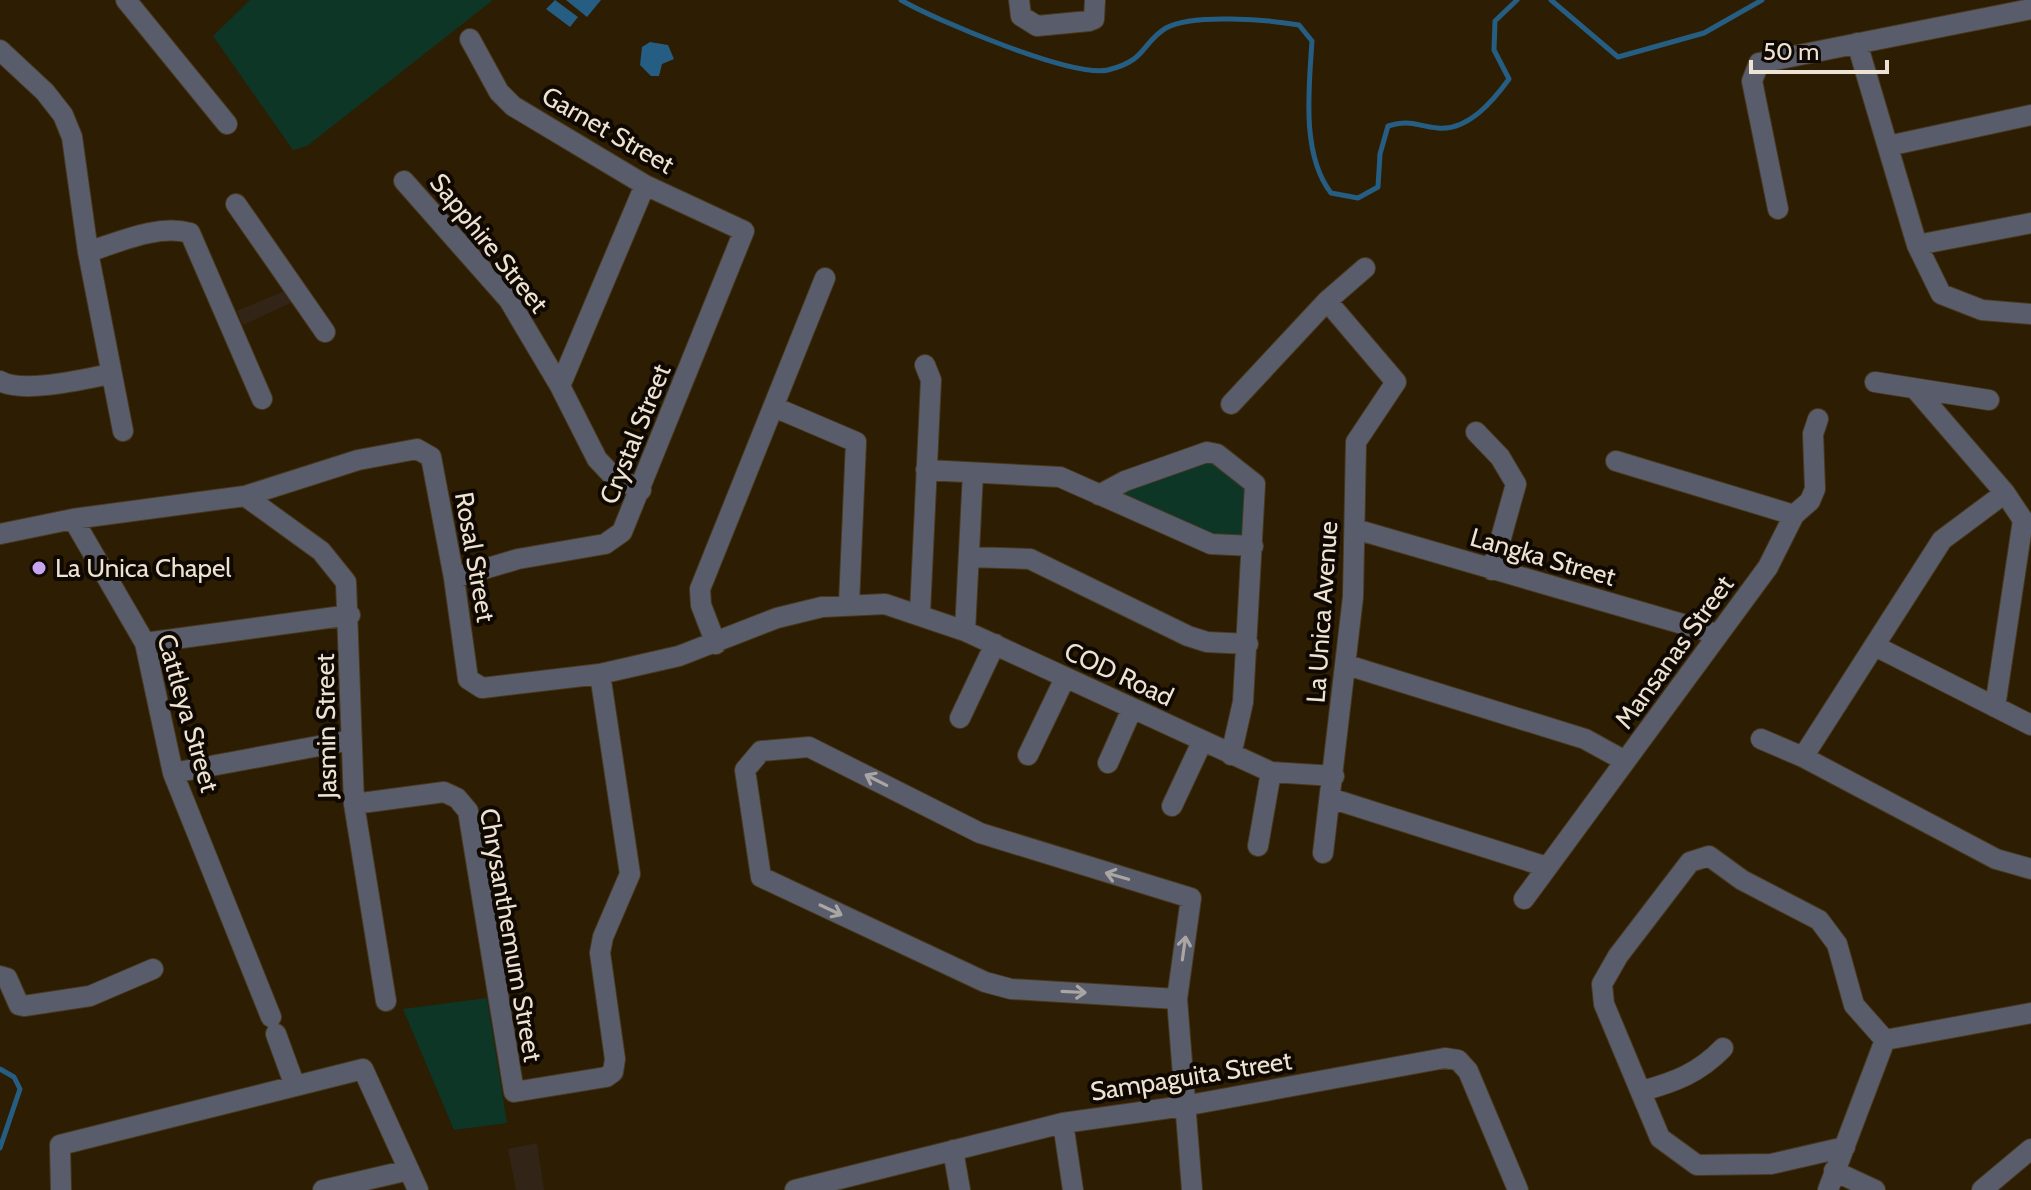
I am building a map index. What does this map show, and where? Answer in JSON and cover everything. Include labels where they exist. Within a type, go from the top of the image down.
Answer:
[{"type":"street","points":[[126,0],[227,124]]},
{"type":"street","points":[[1019,0],[1021,16],[1037,26],[1094,19],[1095,0]]},
{"type":"street","points":[[1778,209],[1752,81],[1753,70],[1759,63],[2031,9]]},
{"type":"street","name":"Garnet Street","points":[[470,39],[499,92],[513,106],[645,185],[742,227],[743,236]]},
{"type":"street","points":[[1857,43],[1917,245],[1941,294],[1982,310],[2031,314]]},
{"type":"street","points":[[0,50],[39,86],[68,126],[82,187],[88,252],[123,431]]},
{"type":"street","points":[[1888,146],[2031,115]]},
{"type":"street","name":"Sapphire Street","points":[[404,181],[509,300],[560,386],[597,459],[613,476],[641,490]]},
{"type":"street","points":[[560,386],[645,185]]},
{"type":"street","points":[[236,204],[325,332]]},
{"type":"street","points":[[1917,245],[2031,223]]},
{"type":"street","points":[[88,252],[138,236],[190,233],[262,399]]},
{"type":"street","name":"Crystal Street","points":[[454,578],[528,557],[605,544],[622,532],[743,236]]},
{"type":"street","points":[[1231,404],[1327,301],[1365,268]]},
{"type":"street","points":[[716,644],[701,605],[700,589],[825,278]]},
{"type":"street","name":"La Unica Avenue","points":[[1323,853],[1347,665],[1355,529],[1356,442],[1395,386],[1394,377],[1327,301]]},
{"type":"street","points":[[920,613],[931,380],[925,365]]},
{"type":"street","points":[[0,381],[15,385],[110,374]]},
{"type":"street","points":[[1875,382],[1989,400]]},
{"type":"street","points":[[1917,391],[2005,493],[2023,520],[1995,707]]},
{"type":"street","points":[[774,407],[856,442],[849,604]]},
{"type":"street","name":"Mansanas Street","points":[[1524,899],[1768,567],[1794,515],[1810,501],[1815,489],[1813,434],[1818,419]]},
{"type":"street","points":[[1476,432],[1500,457],[1516,484],[1492,570]]},
{"type":"street","name":"Rosal Street","points":[[0,534],[73,519],[245,496],[358,460],[417,449],[426,451],[431,457],[454,578],[468,679],[482,688],[600,674],[716,644],[777,618],[849,604],[885,604]]},
{"type":"street","points":[[1099,495],[1138,476],[1207,452],[1217,454],[1255,484],[1243,702],[1231,755]]},
{"type":"street","points":[[1616,461],[1794,515]]},
{"type":"street","points":[[926,470],[1060,477],[1211,544],[1253,546]]},
{"type":"street","points":[[965,631],[973,473]]},
{"type":"street","points":[[1803,757],[1942,540],[2005,493]]},
{"type":"street","name":"Jasmin Street","points":[[245,496],[334,563],[346,582],[350,615],[354,804],[386,1001]]},
{"type":"street","name":"Cattleya Street","points":[[73,519],[145,643],[173,773],[274,1025],[295,1086]]},
{"type":"street","name":"Langka Street","points":[[1355,529],[1717,634]]},
{"type":"street","points":[[969,557],[1030,559],[1188,636],[1207,642],[1248,644]]},
{"type":"street","name":"COD Road","points":[[885,604],[920,613],[995,644],[1271,772],[1334,776]]},
{"type":"street","points":[[145,643],[350,615]]},
{"type":"street","points":[[960,718],[995,644]]},
{"type":"street","points":[[1875,646],[2031,725]]},
{"type":"street","points":[[1347,665],[1585,739],[1625,761]]},
{"type":"street","name":"Chrysanthemum Street","points":[[354,804],[444,792],[457,798],[468,811],[514,1092],[606,1077],[613,1072],[615,1059],[600,953],[603,937],[630,874],[600,674]]},
{"type":"street","points":[[1028,755],[1065,678]]},
{"type":"street","points":[[1108,763],[1132,709]]},
{"type":"street","points":[[1761,739],[1803,757],[1996,859],[2031,869]]},
{"type":"street","points":[[173,773],[351,740]]},
{"type":"street","points":[[1172,806],[1202,742]]},
{"type":"street","points":[[1177,999],[1011,989],[985,982],[761,877],[745,770],[761,751],[809,747],[980,833],[1191,898],[1177,999],[1192,1190]]},
{"type":"street","points":[[1258,846],[1271,772]]},
{"type":"street","points":[[1330,798],[1547,867]]},
{"type":"street","points":[[1845,1147],[1771,1164],[1697,1165],[1660,1138],[1604,1004],[1602,984],[1618,956],[1690,862],[1709,856],[1742,880],[1819,920],[1837,944],[1854,1005],[1885,1040]]},
{"type":"street","points":[[0,976],[7,978],[19,1005],[24,1006],[90,996],[153,969]]},
{"type":"street","points":[[1885,1040],[2031,1013]]},
{"type":"street","points":[[1875,1190],[1831,1180],[1885,1040]]},
{"type":"street","points":[[1642,1091],[1677,1082],[1705,1067],[1723,1048]]},
{"type":"street","name":"Sampaguita Street","points":[[795,1190],[852,1183],[953,1150],[1063,1123],[1184,1106],[1445,1058],[1458,1060],[1468,1071],[1518,1190]]},
{"type":"street","points":[[61,1190],[60,1145],[363,1069],[418,1190]]},
{"type":"street","points":[[1063,1123],[1073,1190]]},
{"type":"street","points":[[1982,1190],[2031,1149]]},
{"type":"street","points":[[953,1150],[960,1190]]},
{"type":"street","points":[[323,1190],[409,1170]]},
{"type":"shaded area","points":[[289,289],[297,300],[243,325],[237,311]]},
{"type":"shaded area","points":[[537,1143],[544,1190],[516,1190],[508,1149]]},
{"type":"green space","points":[[250,0],[493,0],[307,146],[293,150],[213,36]]},
{"type":"green space","points":[[1212,459],[1251,486],[1247,536],[1213,534],[1123,495],[1130,487]]},
{"type":"green space","points":[[487,998],[507,1123],[454,1130],[403,1009]]},
{"type":"water","points":[[555,0],[578,17],[570,27],[546,9]]},
{"type":"water","points":[[566,0],[601,0],[587,17]]},
{"type":"water","points":[[650,42],[668,45],[674,59],[662,64],[659,76],[651,76],[640,65],[642,47]]},
{"type":"waterway","points":[[901,0],[1004,46],[1090,70],[1121,66],[1137,56],[1158,34],[1178,23],[1231,19],[1299,25],[1312,41],[1309,120],[1321,177],[1331,193],[1358,198],[1378,187],[1380,154],[1388,126],[1408,123],[1449,128],[1460,125],[1479,113],[1503,88],[1509,79],[1494,50],[1495,21],[1517,0]]},
{"type":"waterway","points":[[1551,0],[1618,57],[1704,33],[1762,0]]},
{"type":"waterway","points":[[0,1069],[14,1077],[20,1089],[0,1148]]},
{"type":"place","name":"La Unica Chapel","points":[[39,568]]}]
